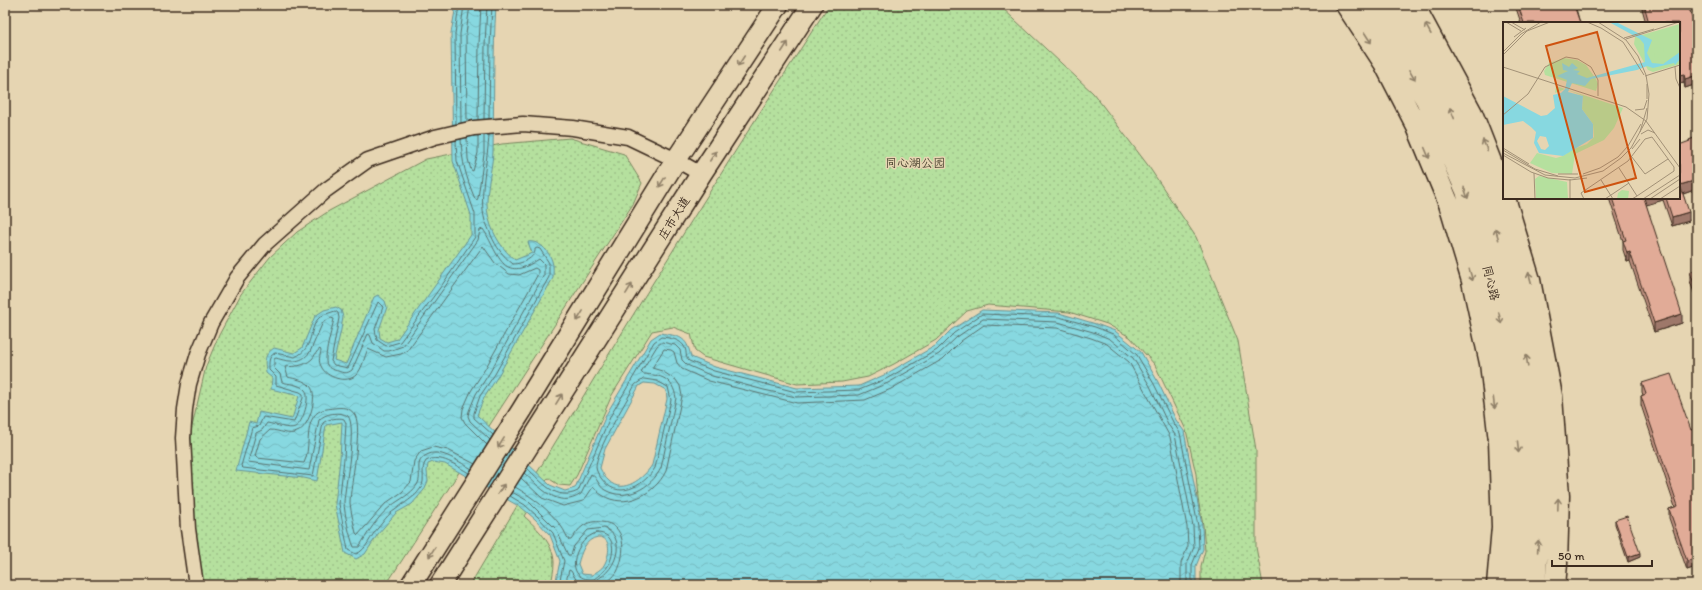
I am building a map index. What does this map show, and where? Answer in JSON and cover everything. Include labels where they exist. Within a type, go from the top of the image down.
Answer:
[{"type":"street","points":[[411,585],[522,410],[676,160],[778,5]]},
{"type":"street","name":"庄市大道","points":[[440,585],[701,174],[812,5]]},
{"type":"street","points":[[1346,5],[1384,63],[1417,127],[1449,204],[1472,281],[1490,363],[1499,441],[1502,527],[1497,585]]},
{"type":"street","name":"同心路","points":[[1370,5],[1426,100],[1466,191],[1498,308],[1514,399],[1520,470],[1520,530],[1515,585]]},
{"type":"street","name":"同心路","points":[[1392,5],[1446,98],[1486,196],[1523,335],[1533,405],[1539,476],[1539,537],[1535,585]]},
{"type":"street","points":[[1414,5],[1472,113],[1503,192]]},
{"type":"street","points":[[196,585],[188,529],[184,479],[184,423],[189,384],[198,354],[211,322],[237,278],[265,244],[326,190],[368,160],[435,136],[474,128],[523,124],[573,128],[628,137],[701,174]]},
{"type":"street","points":[[1505,199],[1530,280],[1552,396],[1559,496],[1555,585]]},
{"type":"green space","name":"同心湖公园","points":[[829,5],[999,5],[1093,93],[1147,164],[1196,237],[1238,341],[1256,450],[1256,547],[1263,585],[1201,585],[1201,566],[1205,551],[1203,525],[1198,499],[1196,474],[1186,430],[1155,365],[1130,337],[1107,324],[1069,312],[988,305],[967,311],[936,340],[894,364],[868,377],[842,382],[797,384],[703,357],[695,351],[691,334],[673,327],[652,331],[612,395],[577,475],[570,486],[559,485],[548,478],[524,516],[544,537],[551,549],[554,563],[551,585],[470,585],[646,293]]},
{"type":"green space","points":[[570,138],[624,154],[642,183],[633,204],[386,585],[199,585],[191,532],[191,431],[206,366],[219,335],[241,294],[270,257],[297,232],[329,211],[426,159],[502,144]]},
{"type":"water","points":[[456,5],[496,5],[493,152],[488,186],[487,211],[493,231],[499,242],[506,252],[515,260],[532,253],[528,242],[532,242],[540,244],[546,250],[553,263],[553,278],[484,398],[477,415],[550,485],[565,491],[575,488],[607,413],[651,339],[660,333],[681,338],[687,345],[691,357],[715,367],[797,388],[859,386],[884,375],[935,346],[951,330],[982,310],[1059,313],[1115,331],[1141,352],[1158,382],[1176,420],[1184,431],[1202,525],[1203,549],[1196,566],[1196,585],[555,585],[560,561],[550,535],[535,519],[522,508],[445,464],[433,462],[428,464],[428,481],[424,490],[412,504],[396,513],[378,534],[365,554],[356,559],[345,553],[335,504],[342,422],[326,425],[317,481],[304,478],[236,471],[249,422],[256,424],[259,412],[292,419],[299,396],[271,389],[272,378],[266,373],[265,361],[268,353],[274,348],[294,353],[302,348],[315,316],[324,310],[336,307],[341,310],[343,317],[334,360],[346,364],[374,297],[378,295],[385,301],[387,307],[379,330],[380,338],[387,342],[397,339],[471,235],[471,215],[453,161],[451,33]],"holes":[[[644,383],[655,384],[666,390],[667,399],[652,465],[644,475],[633,483],[627,486],[615,485],[606,478],[600,468],[605,449],[639,386]],[[598,537],[603,538],[608,543],[608,556],[606,561],[602,568],[592,575],[582,574],[578,564],[582,551],[590,541]]]},
{"type":"building","points":[[1518,5],[1574,5],[1580,22],[1524,22]]},
{"type":"building","points":[[1644,5],[1688,5],[1697,32],[1697,75],[1685,79],[1684,74],[1680,75],[1680,22],[1649,22]]},
{"type":"building","points":[[1697,137],[1697,180],[1680,185],[1680,145],[1690,141],[1689,140]]},
{"type":"building","points":[[1680,185],[1689,212],[1672,217],[1666,199],[1680,199]]},
{"type":"building","points":[[1612,199],[1644,199],[1682,314],[1654,323],[1630,252],[1627,253],[1623,241],[1626,240]]},
{"type":"building","points":[[1697,269],[1697,283],[1694,284],[1690,272]]},
{"type":"building","points":[[1671,374],[1691,430],[1697,428],[1697,560],[1696,558],[1687,561],[1669,509],[1678,506],[1641,396],[1646,394],[1642,383]]},
{"type":"building","points":[[1627,516],[1640,553],[1628,557],[1615,520]]}]
